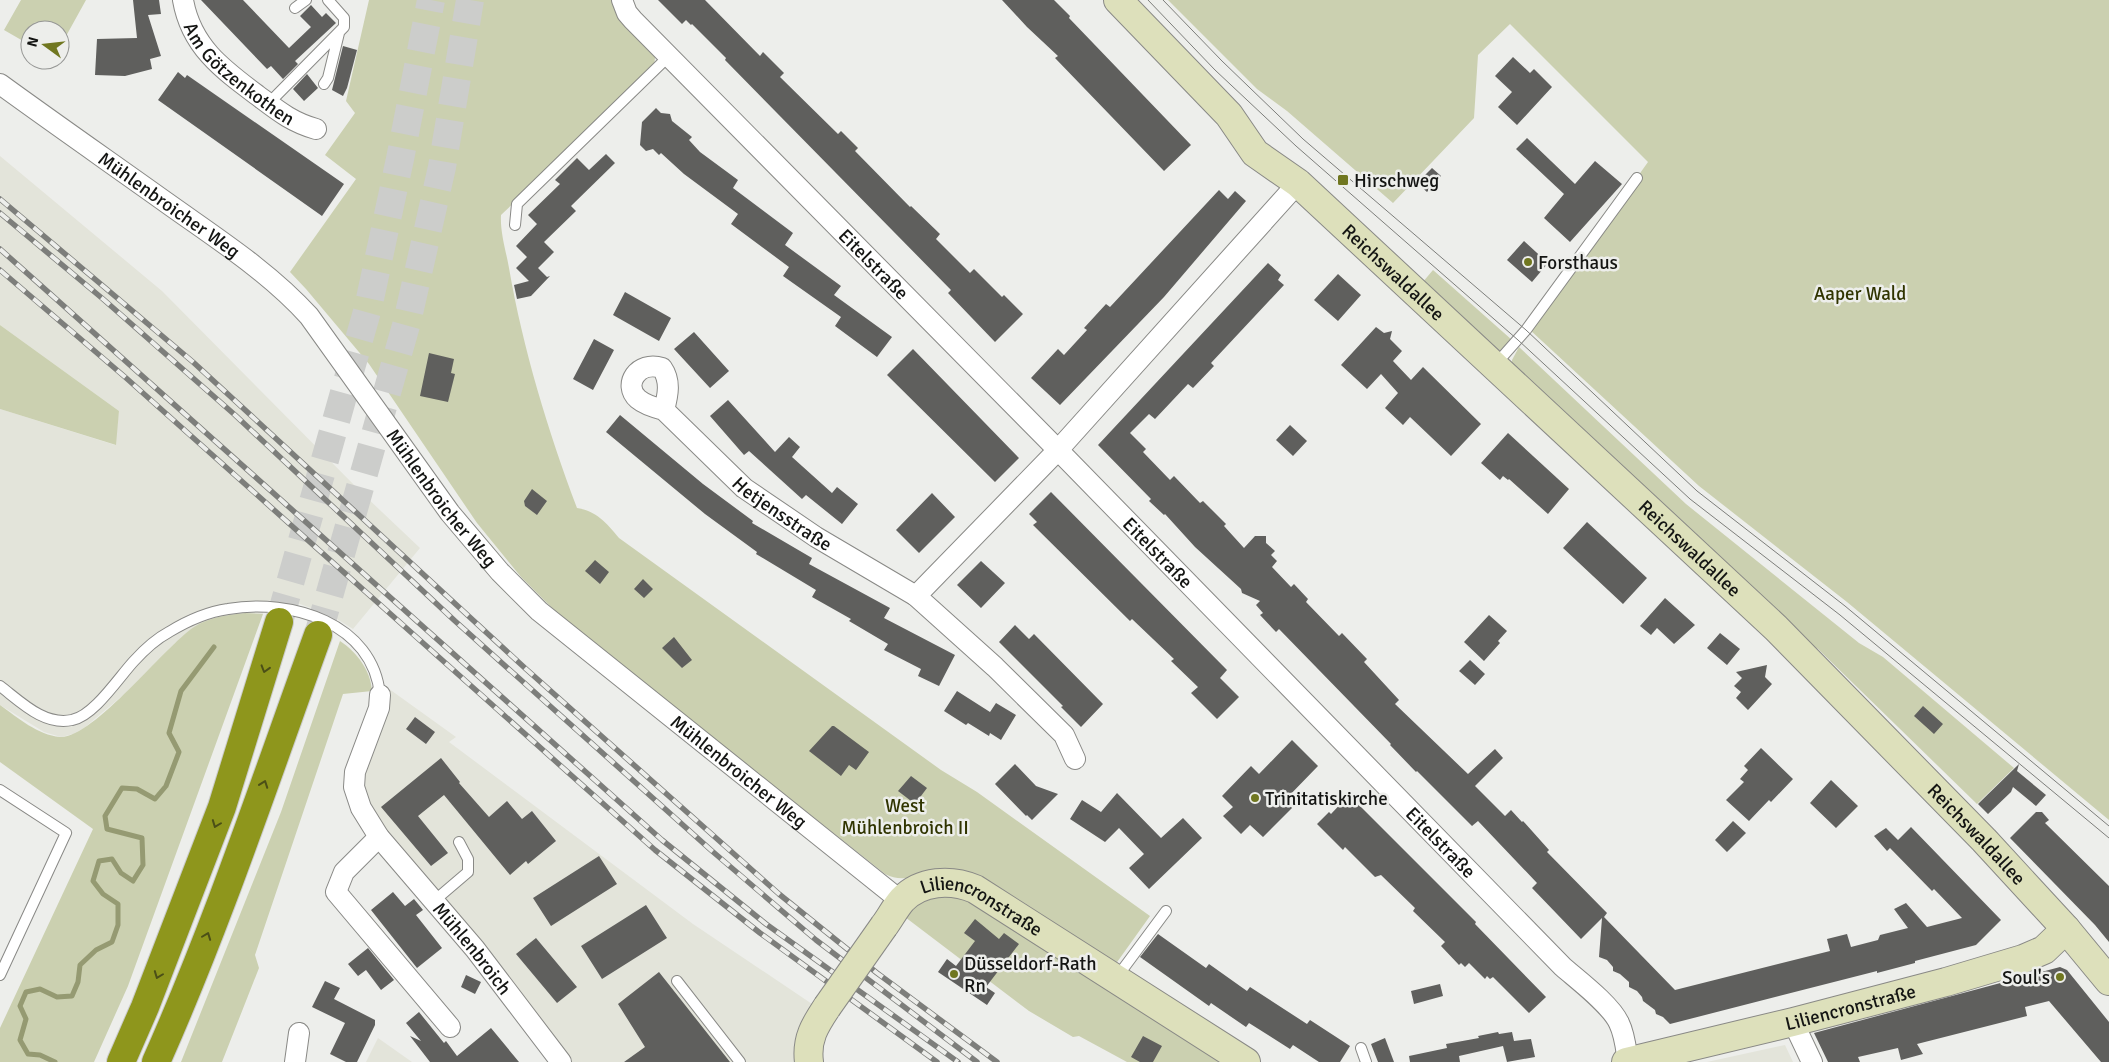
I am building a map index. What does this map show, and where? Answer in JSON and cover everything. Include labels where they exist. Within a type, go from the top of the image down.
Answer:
[{"type":"highway","points":[[121,1062],[145,1008],[222,807],[279,622]]},
{"type":"highway","points":[[156,1062],[175,1019],[254,814],[318,635]]},
{"type":"main road","name":"Reichswaldallee","points":[[1118,0],[1229,116],[1262,138],[1298,183],[1776,628],[1984,840],[2066,929],[2109,981]]},
{"type":"main road","name":"Liliencronstraße","points":[[808,1062],[809,1038],[814,1026],[901,901],[918,889],[945,882],[976,888],[1246,1062]]},
{"type":"main road","name":"Liliencronstraße","points":[[1627,1062],[1793,1022],[1946,982],[2023,959],[2044,950],[2066,929]]},
{"type":"street","name":"Am Götzenkothen","points":[[183,0],[189,24],[218,66],[297,124],[316,130]]},
{"type":"street","name":"Eitelstraße","points":[[622,0],[627,13],[669,56],[1563,966],[1598,998],[1618,1020],[1625,1040],[1627,1062]]},
{"type":"street","name":"Mühlenbroicher Weg","points":[[0,84],[212,235],[257,268],[290,296],[309,316],[450,513],[500,572],[539,611],[901,901]]},
{"type":"street","points":[[916,596],[1058,450],[1298,183]]},
{"type":"street","name":"Hetjensstraße","points":[[664,410],[744,488],[816,537],[916,596],[995,667],[1064,735],[1075,759]]},
{"type":"street","name":"Mühlenbroich","points":[[380,695],[379,708],[357,763],[354,779],[358,802],[380,837],[475,949],[562,1062]]},
{"type":"street","points":[[380,837],[344,872],[336,892],[450,1027]]},
{"type":"street","points":[[1793,1022],[1812,1062]]},
{"type":"street","points":[[295,1062],[299,1033]]},
{"type":"lane","points":[[295,8],[305,0]]},
{"type":"lane","points":[[268,104],[344,28],[344,18],[328,0]]},
{"type":"lane","points":[[324,84],[328,78],[339,32]]},
{"type":"lane","points":[[515,225],[517,204],[669,56]]},
{"type":"lane","points":[[1494,366],[1529,326],[1637,178]]},
{"type":"lane","points":[[0,686],[48,720],[58,722],[72,720],[94,706],[134,660],[167,633],[212,612],[260,606],[283,608],[309,615],[344,632],[359,644],[372,664],[377,677],[380,695]]},
{"type":"lane","points":[[0,790],[66,833],[0,975]]},
{"type":"lane","points":[[434,901],[468,872],[468,859],[459,842]]},
{"type":"lane","points":[[1116,978],[1166,911]]},
{"type":"lane","points":[[677,981],[740,1062]]},
{"type":"lane","points":[[1361,1048],[1366,1062]]},
{"type":"shaded area","points":[[0,156],[162,291],[363,494],[420,548],[353,629],[332,616],[300,604],[275,600],[265,601],[263,614],[245,613],[214,617],[175,643],[134,686],[84,728],[73,734],[61,737],[44,732],[0,705],[0,409],[115,445],[119,411],[0,325]]},
{"type":"shaded area","points":[[385,686],[456,737],[449,742],[693,924],[818,1008],[800,1062],[569,1062],[382,831],[358,792],[386,699]]},
{"type":"shaded area","points":[[378,1038],[412,1062],[366,1062]]},
{"type":"shaded area","points":[[1785,1045],[1793,1062],[1707,1062]]},
{"type":"green space","points":[[21,0],[86,0],[70,29],[70,20],[20,20],[20,39],[4,30]]},
{"type":"green space","name":"West Mühlenbroich II","points":[[369,0],[612,0],[626,25],[655,57],[654,69],[501,215],[503,242],[521,329],[546,420],[577,508],[601,518],[619,538],[941,770],[977,792],[1150,916],[1115,965],[914,877],[899,878],[885,874],[561,617],[521,577],[477,523],[369,364],[290,272],[356,179],[325,155],[355,113],[346,101]]},
{"type":"green space","name":"Aaper Wald","points":[[1168,0],[2109,0],[2109,820],[1847,602],[1699,486],[1529,329],[1648,162],[1510,24],[1478,55],[1474,118],[1393,203],[1287,111],[1257,89]]},
{"type":"green space","points":[[1433,270],[1512,340],[1503,350],[1497,350],[1422,283]]},
{"type":"green space","points":[[0,325],[119,411],[116,445],[0,409]]},
{"type":"green space","points":[[1519,347],[1686,504],[1859,643],[1883,657],[2014,768],[1977,804],[1818,649],[1812,646],[1512,369],[1512,360]]},
{"type":"green space","points":[[245,613],[263,614],[128,986],[94,1062],[0,1062],[0,1028],[93,829],[0,762],[0,705],[28,725],[44,733],[60,737],[74,734],[109,708],[194,627],[212,619]]},
{"type":"green space","points":[[340,641],[357,656],[366,669],[372,691],[343,694],[255,955],[259,968],[222,1062],[181,1062],[281,812]]},
{"type":"green space","points":[[955,892],[1231,1062],[1127,1062],[1079,1036],[1073,1037],[1029,1011],[901,914],[914,902]]},
{"type":"building","points":[[133,0],[159,0],[161,14],[148,15],[161,56],[150,59],[152,69],[125,76],[95,75],[97,39],[137,38]]},
{"type":"building","points":[[201,0],[243,0],[289,48],[311,27],[300,16],[311,5],[322,17],[326,13],[336,23],[295,61],[298,64],[283,79],[271,66],[267,69]]},
{"type":"building","points":[[658,0],[705,0],[760,56],[763,52],[784,73],[780,77],[838,134],[841,131],[858,148],[855,151],[910,207],[940,234],[936,239],[970,273],[974,269],[1002,297],[1004,295],[1023,314],[995,342],[948,293],[951,290],[725,60],[726,58],[692,24],[686,20],[682,24]]},
{"type":"building","points":[[1002,0],[1054,0],[1191,145],[1164,171],[1055,58],[1058,56]]},
{"type":"building","points":[[343,46],[357,50],[343,96],[332,90]]},
{"type":"building","points":[[1513,57],[1530,73],[1534,69],[1552,87],[1517,125],[1498,107],[1512,92],[1495,76]]},
{"type":"building","points":[[178,72],[185,78],[187,75],[344,184],[322,216],[158,100]]},
{"type":"building","points":[[307,74],[318,88],[304,101],[293,89]]},
{"type":"building","points":[[656,108],[661,113],[670,114],[672,121],[692,137],[689,140],[700,152],[738,180],[733,188],[793,233],[785,245],[841,286],[834,295],[892,337],[877,357],[835,326],[841,317],[783,276],[789,267],[731,224],[738,214],[684,174],[661,153],[659,155],[653,149],[646,151],[640,145],[642,122]]},
{"type":"building","points":[[1527,138],[1575,184],[1595,161],[1622,184],[1570,242],[1544,218],[1564,194],[1516,149]]},
{"type":"building","points":[[606,154],[615,163],[571,206],[576,211],[544,242],[554,252],[538,268],[547,277],[550,276],[531,296],[517,299],[514,285],[529,281],[516,268],[527,257],[516,246],[537,224],[528,215],[560,184],[555,180],[577,158],[589,170]]},
{"type":"building","points":[[1432,168],[1441,176],[1427,192],[1417,183]]},
{"type":"building","points":[[1219,190],[1228,199],[1235,191],[1246,201],[1164,297],[1060,405],[1031,378],[1058,349],[1064,355],[1087,330],[1084,328],[1106,304],[1110,307]]},
{"type":"building","name":"Forsthaus","points":[[1524,241],[1548,263],[1532,282],[1507,260]]},
{"type":"building","points":[[1268,263],[1281,275],[1278,280],[1284,285],[1211,363],[1214,366],[1193,388],[1188,384],[1155,419],[1149,414],[1130,433],[1146,449],[1143,452],[1170,480],[1174,476],[1200,503],[1203,501],[1226,524],[1224,526],[1244,548],[1255,536],[1266,536],[1266,543],[1275,551],[1271,555],[1277,561],[1272,567],[1291,587],[1294,584],[1308,599],[1306,602],[1339,636],[1342,633],[1367,659],[1364,662],[1399,700],[1395,704],[1468,774],[1495,749],[1503,758],[1475,786],[1505,816],[1511,810],[1523,821],[1549,850],[1547,852],[1607,913],[1604,917],[1675,990],[1830,951],[1827,939],[1847,934],[1851,947],[1878,940],[1880,935],[1908,928],[1894,909],[1906,903],[1927,927],[1962,918],[1934,889],[1932,891],[1890,848],[1887,851],[1874,836],[1886,828],[1898,840],[1911,827],[2001,920],[1976,945],[1915,961],[1915,963],[1670,1024],[1663,1017],[1656,1014],[1655,1010],[1643,1001],[1637,991],[1629,987],[1629,982],[1613,971],[1613,967],[1607,960],[1599,957],[1602,918],[1581,939],[1532,888],[1537,883],[1478,821],[1472,826],[1416,772],[1279,629],[1276,632],[1260,615],[1263,613],[1256,605],[1260,601],[1242,593],[1241,589],[1195,547],[1165,514],[1149,501],[1151,499],[1098,445]]},
{"type":"building","points":[[1338,274],[1361,295],[1338,321],[1314,300]]},
{"type":"building","points":[[625,292],[671,318],[659,341],[613,315]]},
{"type":"building","points":[[1376,327],[1384,333],[1392,331],[1390,339],[1402,351],[1393,361],[1411,380],[1423,367],[1481,424],[1451,456],[1410,417],[1403,425],[1385,408],[1398,393],[1381,374],[1367,389],[1341,365]]},
{"type":"building","points":[[694,332],[729,371],[710,388],[674,349]]},
{"type":"building","points":[[594,339],[614,350],[593,390],[573,379]]},
{"type":"building","points":[[913,349],[1019,458],[995,482],[887,375]]},
{"type":"building","points":[[429,353],[454,359],[451,373],[455,374],[448,402],[420,396]]},
{"type":"building","points":[[728,400],[775,452],[789,437],[800,447],[792,457],[832,493],[837,487],[858,504],[842,524],[806,495],[802,499],[749,451],[744,455],[710,416]]},
{"type":"building","points":[[620,415],[703,484],[753,521],[752,523],[812,558],[809,564],[890,608],[884,618],[955,655],[939,686],[918,676],[921,669],[884,650],[888,644],[849,621],[851,619],[812,597],[816,590],[756,554],[757,552],[705,514],[606,432]]},
{"type":"building","points":[[1290,425],[1307,441],[1293,456],[1276,440]]},
{"type":"building","points":[[1508,433],[1569,489],[1548,514],[1509,479],[1503,476],[1500,480],[1481,463]]},
{"type":"building","points":[[532,489],[547,501],[537,515],[525,506],[524,501]]},
{"type":"building","points":[[1051,492],[1227,670],[1220,678],[1239,697],[1217,719],[1191,693],[1198,687],[1171,661],[1174,659],[1132,619],[1130,621],[1033,525],[1037,522],[1029,514]]},
{"type":"building","points":[[932,493],[955,517],[919,553],[896,530]]},
{"type":"building","points":[[1587,522],[1647,578],[1623,604],[1563,548]]},
{"type":"building","points":[[595,560],[609,572],[600,584],[585,571]]},
{"type":"building","points":[[981,561],[1005,583],[981,608],[957,585]]},
{"type":"building","points":[[643,579],[653,589],[644,598],[634,589]]},
{"type":"building","points":[[1665,598],[1695,625],[1674,644],[1657,628],[1651,635],[1640,626]]},
{"type":"building","points":[[1489,615],[1507,631],[1498,641],[1500,643],[1484,661],[1464,642]]},
{"type":"building","points":[[1015,625],[1029,639],[1034,634],[1103,704],[1081,727],[1061,707],[1063,706],[999,642]]},
{"type":"building","points":[[1720,633],[1740,649],[1727,665],[1707,648]]},
{"type":"building","points":[[674,637],[692,660],[682,668],[662,648]]},
{"type":"building","points":[[1470,660],[1485,674],[1475,685],[1459,671]]},
{"type":"building","points":[[1767,665],[1765,677],[1772,684],[1748,710],[1736,698],[1741,692],[1734,686],[1742,678],[1736,672]]},
{"type":"building","points":[[957,691],[990,712],[996,703],[1016,715],[1001,740],[990,733],[989,736],[968,723],[966,725],[944,711]]},
{"type":"building","points":[[1923,706],[1943,724],[1934,734],[1914,716]]},
{"type":"building","points":[[415,717],[435,732],[426,744],[406,729]]},
{"type":"building","points":[[832,726],[869,752],[856,770],[849,765],[841,776],[809,751]]},
{"type":"building","name":"Trinitatiskirche","points":[[1292,740],[1318,766],[1285,800],[1292,808],[1263,837],[1250,825],[1241,834],[1223,816],[1233,807],[1222,796],[1251,766],[1259,774]]},
{"type":"building","points":[[1761,748],[1793,779],[1749,821],[1726,800],[1744,782],[1740,779],[1748,770],[1744,766]]},
{"type":"building","points":[[441,758],[459,783],[489,817],[507,801],[522,819],[532,811],[556,841],[528,864],[526,861],[510,875],[444,795],[418,816],[448,853],[431,866],[381,807]]},
{"type":"building","points":[[1015,764],[1036,786],[1058,794],[1032,820],[995,784]]},
{"type":"building","points":[[2019,764],[2017,771],[2046,795],[2036,806],[2013,787],[2011,792],[1988,814],[1978,804]]},
{"type":"building","points":[[911,776],[927,788],[915,804],[898,791]]},
{"type":"building","points":[[1831,780],[1858,806],[1836,828],[1810,803]]},
{"type":"building","points":[[1117,793],[1161,838],[1183,818],[1202,838],[1149,889],[1129,868],[1144,854],[1119,828],[1105,842],[1070,819],[1082,800],[1101,812]]},
{"type":"building","points":[[1349,795],[1476,922],[1475,924],[1546,997],[1529,1013],[1493,977],[1490,979],[1487,976],[1485,979],[1469,963],[1465,967],[1461,963],[1459,965],[1441,946],[1445,942],[1413,911],[1415,908],[1381,875],[1375,877],[1345,847],[1343,850],[1317,824],[1329,812],[1331,814]]},
{"type":"building","points":[[2036,812],[2042,812],[2049,820],[2045,823],[2109,886],[2109,942],[2095,925],[2010,838]]},
{"type":"building","points":[[1733,821],[1746,833],[1727,852],[1715,840]]},
{"type":"building","points":[[599,856],[617,884],[551,926],[533,898]]},
{"type":"building","points":[[393,892],[405,906],[414,899],[423,910],[416,915],[442,948],[417,968],[371,910]]},
{"type":"building","points":[[646,905],[667,938],[602,979],[581,946]]},
{"type":"building","points":[[975,919],[999,939],[1004,933],[1019,944],[986,987],[995,993],[987,1005],[938,972],[947,959],[956,966],[975,941],[964,933]]},
{"type":"building","points":[[1158,934],[1206,968],[1209,964],[1247,991],[1250,987],[1307,1024],[1310,1020],[1350,1046],[1340,1062],[1319,1062],[1293,1045],[1290,1049],[1249,1023],[1246,1027],[1211,1003],[1209,1006],[1140,957]]},
{"type":"building","points":[[536,938],[577,987],[557,1003],[516,954]]},
{"type":"building","points":[[368,948],[394,980],[381,990],[366,970],[358,976],[348,964]]},
{"type":"building","points":[[2060,967],[2067,970],[2109,1022],[2109,1062],[2101,1062],[2049,1001],[2025,1007],[2027,1016],[1917,1044],[1923,1054],[1901,1060],[1898,1048],[1858,1057],[1860,1062],[1828,1062],[1814,1033]]},
{"type":"building","points":[[659,972],[730,1062],[624,1062],[645,1047],[618,1004]]},
{"type":"building","points":[[466,975],[481,982],[475,994],[461,987]]},
{"type":"building","points":[[325,981],[340,988],[334,999],[375,1020],[375,1025],[357,1062],[346,1062],[330,1054],[345,1023],[312,1007]]},
{"type":"building","points":[[1440,984],[1443,996],[1414,1004],[1411,991]]},
{"type":"building","points":[[419,1012],[457,1056],[491,1028],[519,1062],[430,1062],[410,1036],[421,1041],[406,1023]]},
{"type":"building","points":[[1498,1032],[1499,1034],[1512,1032],[1514,1041],[1531,1039],[1535,1057],[1507,1062],[1503,1046],[1459,1056],[1460,1062],[1410,1062],[1409,1056],[1447,1048],[1446,1044],[1479,1038],[1478,1036]]},
{"type":"building","points":[[1143,1036],[1162,1046],[1153,1062],[1140,1062],[1131,1057]]},
{"type":"building","points":[[1385,1038],[1394,1062],[1378,1062],[1371,1044]]},
{"type":"waterway","points":[[55,1062],[40,1055],[28,1054],[20,1040],[26,1019],[20,1006],[26,992],[40,989],[57,997],[72,996],[78,982],[80,965],[96,950],[112,942],[118,925],[118,904],[103,894],[93,881],[99,861],[112,859],[121,873],[133,881],[143,865],[142,838],[107,829],[105,816],[122,788],[137,789],[155,799],[166,786],[179,752],[169,733],[181,691],[214,647]]},
{"type":"tunnel","points":[[279,622],[368,308],[431,0]]},
{"type":"tunnel","points":[[318,635],[407,322],[442,167],[470,0]]},
{"type":"tram line","points":[[1148,0],[1215,70],[1296,146],[1518,340],[1690,499],[1840,615],[2109,838]]},
{"type":"tram line","points":[[1163,0],[1222,61],[1303,139],[1526,330],[1697,491],[1845,606],[2109,826]]},
{"type":"railway","points":[[0,199],[193,362],[526,669],[779,894],[877,973],[997,1062]]},
{"type":"railway","points":[[0,213],[103,299],[235,415],[455,621],[712,851],[816,940],[977,1062]]},
{"type":"railway","points":[[0,249],[662,840],[766,924],[958,1062]]},
{"type":"railway","points":[[0,270],[125,377],[655,850],[760,933],[937,1062]]},
{"type":"place","name":"Hirschweg","points":[[1343,180]]},
{"type":"place","name":"Forsthaus","points":[[1528,262]]},
{"type":"place","name":"Trinitatiskirche","points":[[1255,798]]},
{"type":"place","name":"Düsseldorf-Rath Rn","points":[[954,974]]},
{"type":"place","name":"Soul's","points":[[2060,977]]}]
